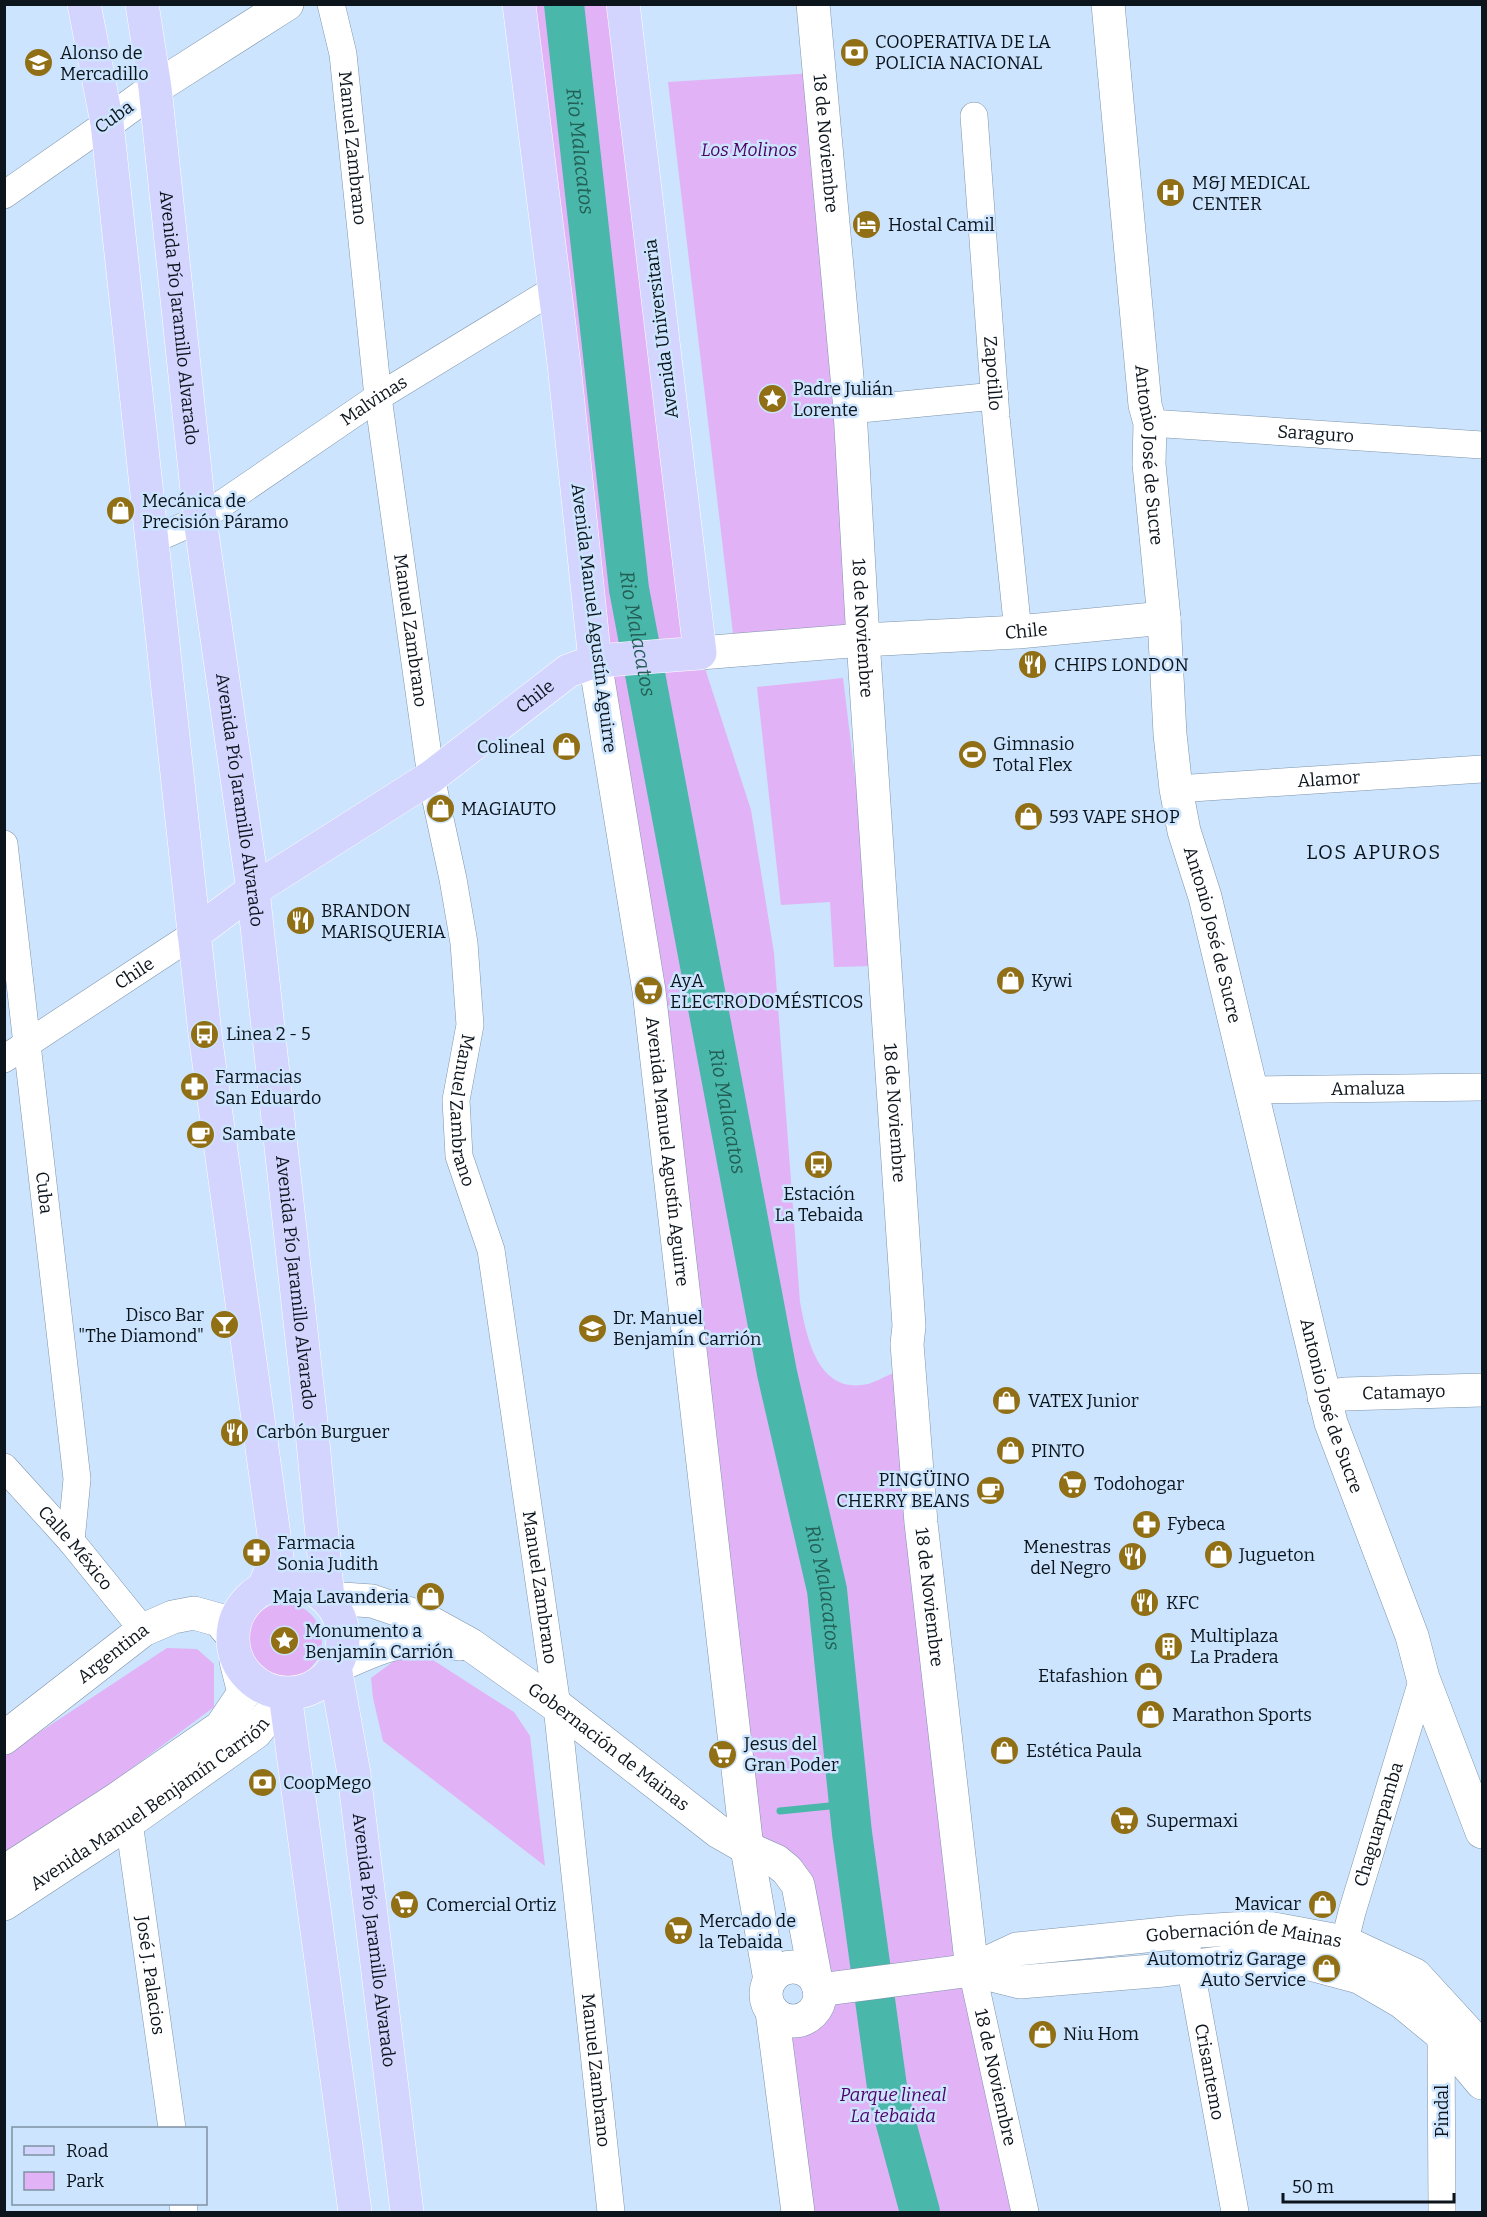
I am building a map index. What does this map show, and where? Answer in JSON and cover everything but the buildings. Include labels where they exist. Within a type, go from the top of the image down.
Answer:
[{"type":"main road","points":[[84,4],[107,123],[205,1034],[277,1557],[263,1589],[241,1608],[235,1621],[234,1648],[243,1671],[261,1688],[285,1694],[304,1691],[322,1682],[335,1667],[341,1654],[343,1638],[337,1609],[328,1598],[315,1589],[295,1584],[263,1589]]},
{"type":"main road","name":"Avenida Pío Jaramillo Alvarado","points":[[142,4],[155,88],[200,519],[253,890],[328,1598]]},
{"type":"main road","name":"Avenida Manuel Agustín Aguirre","points":[[519,4],[602,660]]},
{"type":"main road","name":"Avenida Universitaria","points":[[623,4],[694,653]]},
{"type":"main road","name":"Chile","points":[[194,934],[253,890],[431,777],[568,671],[602,660],[694,653]]},
{"type":"main road","name":"Avenida Pío Jaramillo Alvarado","points":[[335,1667],[354,1774],[407,2212]]},
{"type":"main road","points":[[285,1694],[355,2212]]},
{"type":"street","name":"Cuba","points":[[4,195],[155,88],[287,4]]},
{"type":"street","name":"Manuel Zambrano","points":[[331,4],[343,54],[378,398],[431,777],[464,943],[470,1025],[456,1100],[459,1156],[491,1250],[557,1706],[611,2212]]},
{"type":"street","name":"18 de Noviembre","points":[[813,4],[850,410],[863,640],[909,1326],[907,1344],[963,1971],[1025,2212]]},
{"type":"street","name":"Antonio José de Sucre","points":[[1108,4],[1145,405],[1150,423],[1149,464],[1164,618],[1170,734],[1176,789],[1184,831],[1206,897],[1331,1423],[1412,1636],[1423,1678],[1482,1832]]},
{"type":"street","name":"Zapotillo","points":[[974,116],[995,396],[1018,632]]},
{"type":"street","name":"Malvinas","points":[[153,540],[200,519],[378,398],[555,289]]},
{"type":"street","points":[[850,410],[995,396]]},
{"type":"street","name":"Saraguro","points":[[1150,423],[1482,445]]},
{"type":"street","name":"Chile","points":[[694,653],[863,640],[1018,632],[1164,618]]},
{"type":"street","name":"Avenida Manuel Agustín Aguirre","points":[[602,660],[649,991],[747,1848],[771,1996],[798,2212]]},
{"type":"street","name":"Alamor","points":[[1176,789],[1482,770]]},
{"type":"street","name":"Cuba","points":[[4,844],[77,1479],[71,1541]]},
{"type":"street","name":"Chile","points":[[4,1059],[194,934]]},
{"type":"street","name":"Amaluza","points":[[1251,1090],[1482,1087]]},
{"type":"street","name":"Catamayo","points":[[1324,1397],[1345,1394],[1482,1390]]},
{"type":"street","name":"Calle México","points":[[4,1467],[71,1541],[143,1630]]},
{"type":"street","name":"Gobernación de Mainas","points":[[328,1598],[372,1601],[422,1618],[471,1645],[557,1706],[719,1832],[776,1861],[787,1870],[798,1885],[821,1986],[963,1971],[1017,1949],[1184,1932],[1263,1927],[1341,1956],[1415,1975],[1482,2083]]},
{"type":"street","name":"Argentina","points":[[4,1738],[143,1630],[172,1617],[194,1613],[219,1620],[234,1648]]},
{"type":"street","points":[[335,1667],[383,1647],[402,1642],[418,1640],[471,1645]]},
{"type":"street","name":"Avenida Manuel Benjamín Carrión","points":[[4,1904],[123,1810],[221,1727],[244,1693],[234,1648]]},
{"type":"street","name":"Chaguarpamba","points":[[1341,1956],[1423,1678]]},
{"type":"street","name":"Avenida Manuel Benjamín Carrión","points":[[4,1872],[123,1810],[256,1732],[285,1694]]},
{"type":"street","name":"José J. Palacios","points":[[123,1810],[172,2127]]},
{"type":"street","name":"Crisantemo","points":[[1184,1932],[1235,2212]]},
{"type":"street","name":"Gobernación de Mainas","points":[[963,1971],[1020,1982],[1189,1967],[1257,1958],[1303,1962],[1341,1956]]},
{"type":"street","points":[[797,1968],[804,1970],[821,1986],[816,2008],[805,2018],[791,2021],[777,2016],[771,1996],[782,1970],[797,1968]]},
{"type":"street","name":"Gobernación de Mainas","points":[[1446,2023],[1482,2048]]},
{"type":"street","name":"Pindal","points":[[1442,2212],[1446,2023]]},
{"type":"green space","name":"Parque lineal La tebaida","points":[[519,5],[623,5],[700,653],[751,810],[774,953],[800,1302],[811,1347],[826,1373],[837,1381],[851,1385],[868,1384],[894,1373],[942,1719],[1025,2212],[798,2212],[784,2019],[804,2018],[812,2012],[818,2002],[798,1885],[759,1852]]},
{"type":"green space","name":"Los Molinos","points":[[815,73],[862,631],[734,642],[668,82]]},
{"type":"green space","points":[[843,678],[870,900],[874,966],[834,967],[830,902],[781,905],[757,687]]},
{"type":"green space","points":[[292,1603],[305,1609],[316,1620],[322,1633],[320,1656],[305,1673],[292,1679],[276,1679],[263,1673],[248,1656],[246,1633],[252,1620],[269,1605]]},
{"type":"green space","points":[[167,1648],[197,1649],[214,1664],[214,1707],[81,1806],[5,1855],[5,1755]]},
{"type":"green space","points":[[425,1655],[514,1712],[530,1736],[545,1866],[383,1741],[371,1678],[394,1661]]},
{"type":"waterway","name":"Rio Malacatos","points":[[564,4],[629,589],[777,1373],[827,1590],[852,1833],[888,2094],[920,2212]]},
{"type":"waterway","points":[[780,1811],[849,1804]]},
{"type":"place","name":"COOPERATIVA DE LA POLICIA NACIONAL","points":[[854,52]]},
{"type":"place","name":"Alonso de Mercadillo","points":[[39,63]]},
{"type":"place","name":"M&J MEDICAL CENTER","points":[[1171,193]]},
{"type":"place","name":"Hostal Camil","points":[[867,225]]},
{"type":"place","name":"Padre Julián Lorente","points":[[772,399]]},
{"type":"place","name":"Mecánica de Precisión Páramo","points":[[121,511]]},
{"type":"place","name":"CHIPS LONDON","points":[[1033,665]]},
{"type":"place","name":"Colineal","points":[[566,747]]},
{"type":"place","name":"Gimnasio Total Flex","points":[[972,754]]},
{"type":"place","name":"MAGIAUTO","points":[[440,809]]},
{"type":"place","name":"593 VAPE SHOP","points":[[1028,817]]},
{"type":"place","name":"BRANDON MARISQUERIA","points":[[300,921]]},
{"type":"place","name":"Kywi","points":[[1010,981]]},
{"type":"place","name":"AyA ELECTRODOMÉSTICOS","points":[[649,991]]},
{"type":"place","name":"Linea 2 - 5","points":[[205,1034]]},
{"type":"place","name":"Farmacias San Eduardo","points":[[194,1087]]},
{"type":"place","name":"Sambate","points":[[201,1134]]},
{"type":"place","name":"Estación La Tebaida","points":[[819,1165]]},
{"type":"place","name":"Disco Bar \"The Diamond\"","points":[[225,1325]]},
{"type":"place","name":"Dr. Manuel Benjamín Carrión","points":[[592,1328]]},
{"type":"place","name":"VATEX Junior","points":[[1007,1401]]},
{"type":"place","name":"Carbón Burguer","points":[[235,1432]]},
{"type":"place","name":"PINTO","points":[[1010,1451]]},
{"type":"place","name":"Todohogar","points":[[1073,1484]]},
{"type":"place","name":"PINGÜINO CHERRY BEANS","points":[[991,1490]]},
{"type":"place","name":"Fybeca","points":[[1146,1524]]},
{"type":"place","name":"Farmacia Sonia Judith","points":[[256,1553]]},
{"type":"place","name":"Jugueton","points":[[1218,1555]]},
{"type":"place","name":"Menestras del Negro","points":[[1132,1557]]},
{"type":"place","name":"Maja Lavanderia","points":[[430,1597]]},
{"type":"place","name":"KFC","points":[[1145,1603]]},
{"type":"place","name":"Monumento a Benjamín Carrión","points":[[284,1641]]},
{"type":"place","name":"Multiplaza La Pradera","points":[[1169,1646]]},
{"type":"place","name":"Etafashion","points":[[1149,1676]]},
{"type":"place","name":"Marathon Sports","points":[[1151,1715]]},
{"type":"place","name":"Estética Paula","points":[[1005,1751]]},
{"type":"place","name":"Jesus del Gran Poder","points":[[723,1754]]},
{"type":"place","name":"CoopMego","points":[[262,1783]]},
{"type":"place","name":"Supermaxi","points":[[1125,1821]]},
{"type":"place","name":"Mavicar","points":[[1322,1904]]},
{"type":"place","name":"Comercial Ortiz","points":[[405,1905]]},
{"type":"place","name":"Mercado de la Tebaida","points":[[678,1931]]},
{"type":"place","name":"Automotriz Garage Auto Service","points":[[1327,1969]]},
{"type":"place","name":"Niu Hom","points":[[1042,2034]]},
{"type":"district","name":"LOS APUROS","points":[[1374,852]]}]
